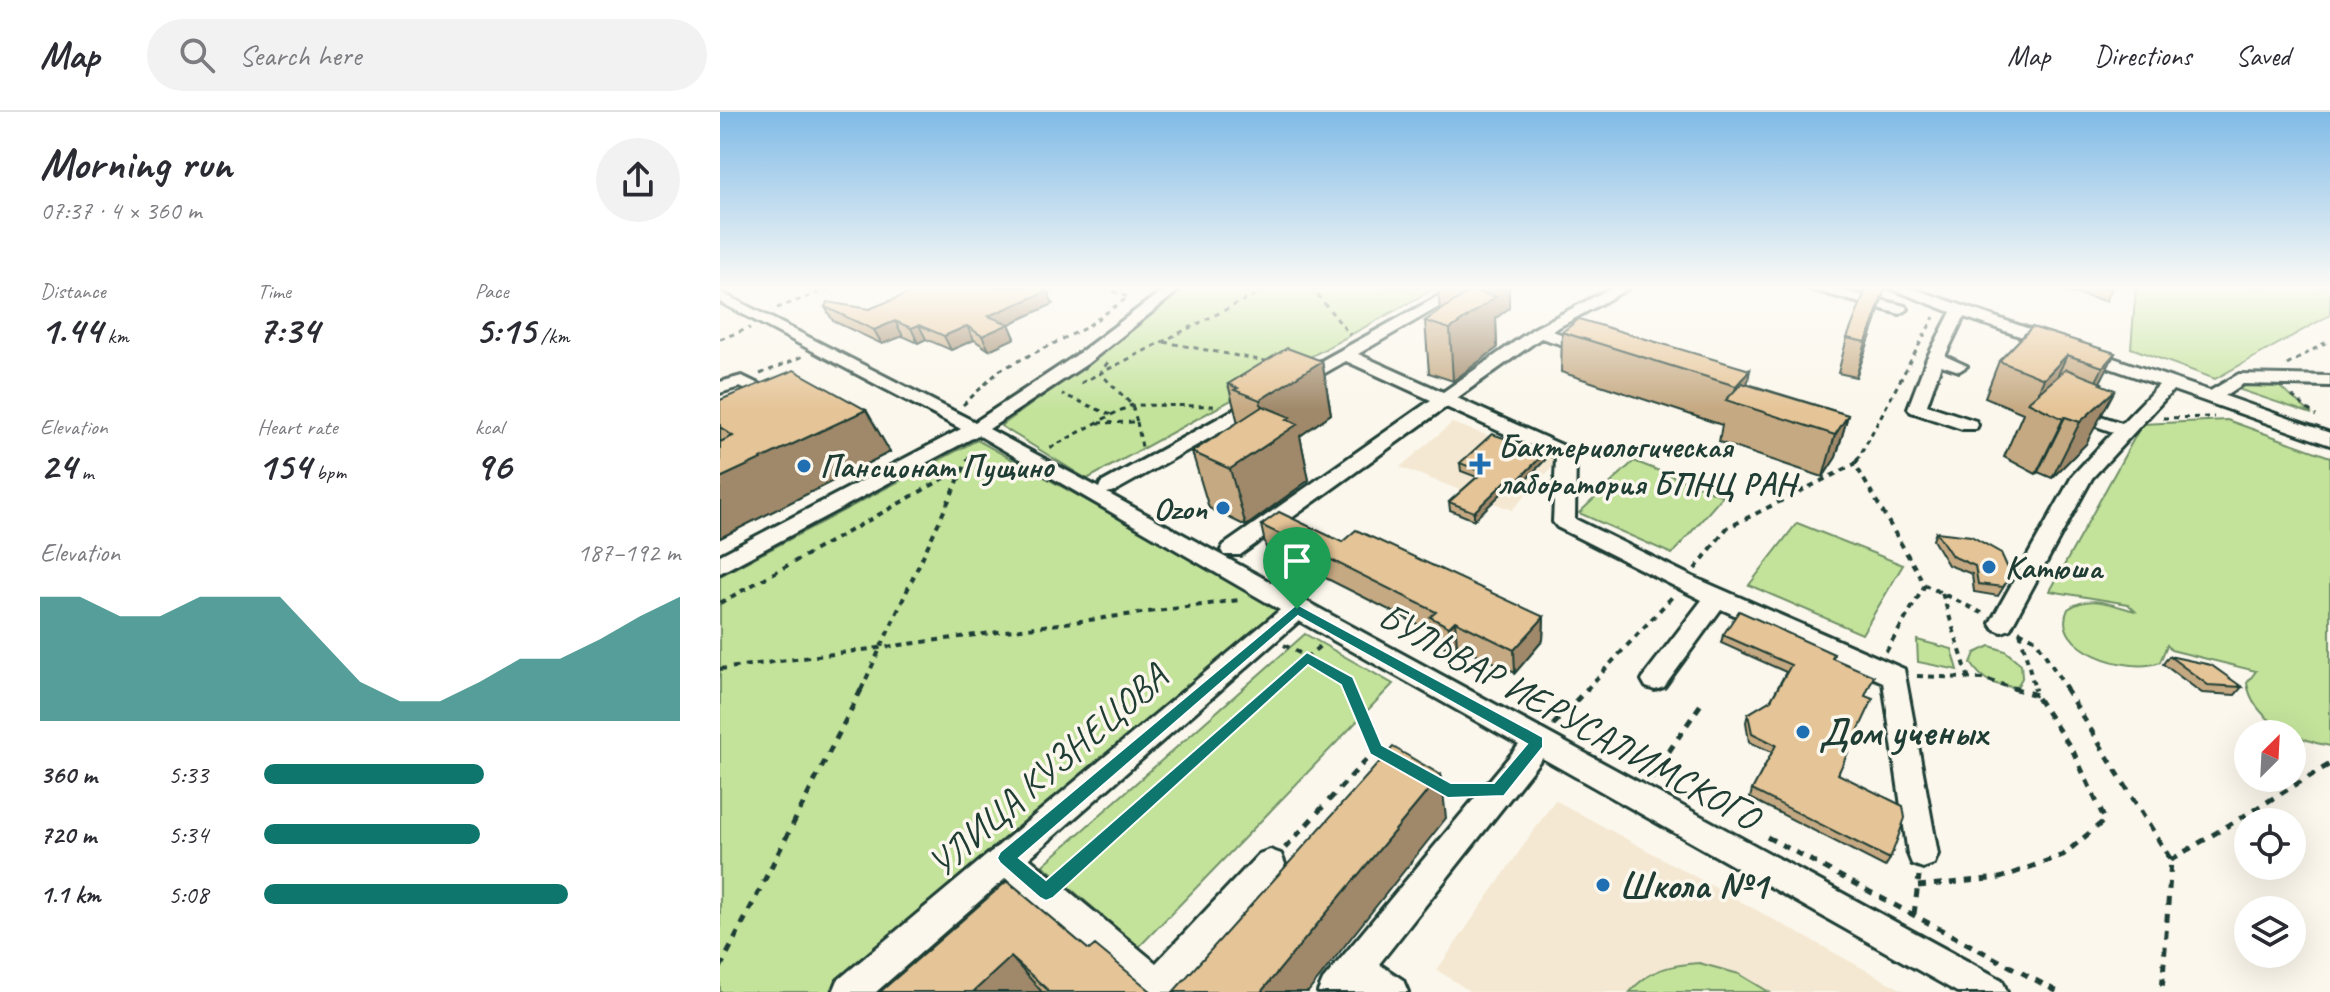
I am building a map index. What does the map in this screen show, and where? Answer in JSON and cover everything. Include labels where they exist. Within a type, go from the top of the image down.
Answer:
[{"type":"street","name":"БУЛЬВАР ИЕРУСАЛИМСКОГО","points":[[780,328],[983,432],[1990,992]]},
{"type":"street","points":[[720,565],[976,429],[1123,328]]},
{"type":"street","points":[[1108,487],[1348,345],[1382,328]]},
{"type":"street","points":[[1232,550],[1546,328]]},
{"type":"street","points":[[1946,328],[1917,408],[1969,425]]},
{"type":"street","points":[[2011,328],[2330,439]]},
{"type":"street","points":[[1539,332],[1612,355]]},
{"type":"street","points":[[1348,345],[1443,399],[1566,454],[1564,522],[1717,597],[1886,672],[1923,854]]},
{"type":"street","points":[[1935,358],[1959,366]]},
{"type":"street","points":[[2213,397],[2239,379],[2294,385],[2330,381]]},
{"type":"street","points":[[720,388],[742,381],[786,416]]},
{"type":"street","points":[[2011,628],[2083,475],[2170,383]]},
{"type":"street","points":[[2054,405],[2131,424]]},
{"type":"street","points":[[1655,680],[1717,597]]},
{"type":"street","name":"УЛИЦА КУЗНЕЦОВА","points":[[850,992],[1006,858],[1285,602]]},
{"type":"street","points":[[1391,992],[1345,979],[1538,742]]},
{"type":"street","points":[[1006,858],[1157,986],[1270,864]]},
{"type":"street","points":[[990,942],[1046,892]]},
{"type":"path","points":[[720,339],[741,328]]},
{"type":"path","points":[[950,416],[1000,370],[1085,328]]},
{"type":"path","points":[[1093,377],[1189,328]]},
{"type":"path","points":[[1337,328],[1348,345]]},
{"type":"path","points":[[1926,328],[1855,464],[1925,585],[2036,640],[2171,860],[2162,992]]},
{"type":"path","points":[[2293,361],[2330,340]]},
{"type":"path","points":[[1162,342],[1282,364]]},
{"type":"path","points":[[742,381],[821,349]]},
{"type":"path","points":[[1100,373],[1132,405],[1142,448]]},
{"type":"path","points":[[1061,393],[1111,415]]},
{"type":"path","points":[[1041,443],[1052,449],[1132,405],[1231,406]]},
{"type":"path","points":[[2131,424],[2224,417]]},
{"type":"path","points":[[1096,423],[1137,422]]},
{"type":"path","points":[[720,968],[883,646],[963,468],[983,432]]},
{"type":"path","points":[[720,603],[963,468]]},
{"type":"path","points":[[1925,585],[1886,672],[1985,679],[2036,695]]},
{"type":"path","points":[[1942,593],[1969,679]]},
{"type":"path","points":[[720,669],[883,646],[1285,602]]},
{"type":"path","points":[[1918,886],[2000,878],[2063,855],[2105,820],[2073,751],[2036,695],[2011,628]]},
{"type":"path","points":[[1046,892],[1307,657],[1347,681],[1376,749],[1400,763]]},
{"type":"path","points":[[1666,784],[1652,776],[1703,701]]},
{"type":"path","points":[[1270,864],[1376,749]]},
{"type":"path","points":[[2171,860],[2330,764]]},
{"type":"path","points":[[1436,784],[1448,791],[1498,791]]},
{"type":"path","points":[[1762,835],[2058,992]]},
{"type":"path","points":[[1915,908],[1923,854]]},
{"type":"shaded area","name":"Бактериологическая лаборатория БПНЦ РАН","points":[[1452,423],[1559,460],[1512,510],[1400,467]]},
{"type":"shaded area","name":"Школа №1","points":[[1555,800],[1906,992],[1471,992],[1437,970]]},
{"type":"green space","points":[[1134,328],[1363,328],[1087,479],[1001,426]]},
{"type":"green space","points":[[2133,328],[2307,328],[2215,379],[2131,348]]},
{"type":"green space","points":[[2240,383],[2275,383],[2312,414],[2235,388]]},
{"type":"green space","points":[[2227,420],[2330,457],[2330,746],[2306,740],[2306,720],[2267,718],[2251,696],[2247,683],[2256,671],[2171,650],[2167,645],[2160,662],[2130,665],[2095,655],[2070,636],[2065,623],[2068,609],[2077,604],[2094,601],[2135,611],[2128,604],[2050,591],[2142,424]]},
{"type":"green space","points":[[977,440],[1262,597],[1290,605],[850,992],[720,992],[720,576]]},
{"type":"green space","points":[[1634,461],[1723,496],[1672,554],[1579,513]]},
{"type":"green space","points":[[1797,523],[1903,565],[1862,634],[1749,585]]},
{"type":"green space","points":[[1305,634],[1393,684],[1139,947],[1043,865]]},
{"type":"green space","points":[[1917,640],[1952,649],[1958,670],[1918,662]]},
{"type":"green space","points":[[1990,646],[2005,651],[2021,664],[2022,678],[2017,687],[1990,682],[1971,663],[1975,653]]},
{"type":"green space","points":[[1699,963],[1739,974],[1769,992],[1630,992],[1653,973]]},
{"type":"building","points":[[926,328],[962,328],[944,336]]},
{"type":"building","points":[[970,328],[1000,328],[982,336]]},
{"type":"building","points":[[1567,328],[1609,328],[1750,370],[1736,386],[1562,332]]},
{"type":"building","points":[[1851,328],[1871,328],[1866,342],[1847,338]]},
{"type":"building","points":[[2031,328],[2115,353],[2103,367],[2067,355],[2044,379],[1999,361]]},
{"type":"building","points":[[1287,348],[1322,361],[1260,400],[1234,390],[1238,388],[1228,384]]},
{"type":"building","points":[[2066,369],[2115,390],[2080,422],[2063,419],[2028,402]]},
{"type":"building","points":[[794,370],[866,410],[720,478],[720,442],[733,436],[720,427],[720,400]]},
{"type":"building","points":[[1742,383],[1848,415],[1835,435],[1726,400]]},
{"type":"building","points":[[1263,406],[1290,417],[1287,419],[1298,424],[1230,469],[1192,452]]},
{"type":"building","points":[[1492,434],[1546,452],[1515,483],[1507,480],[1474,512],[1449,502],[1483,472],[1460,463]]},
{"type":"building","points":[[1279,512],[1342,542],[1356,530],[1544,617],[1514,650],[1455,621],[1449,627],[1430,617],[1436,612],[1261,525]]},
{"type":"building","points":[[1936,532],[1971,536],[2001,553],[2011,575],[2003,587],[1978,584],[1975,566],[1952,556]]},
{"type":"building","name":"Дом ученых","points":[[1739,611],[1834,654],[1832,658],[1874,676],[1865,696],[1873,699],[1838,774],[1903,806],[1905,818],[1890,859],[1752,790],[1776,745],[1752,733],[1748,714],[1771,700],[1791,665],[1723,635]]},
{"type":"building","points":[[2169,656],[2211,665],[2242,687],[2208,685]]},
{"type":"building","points":[[1393,747],[1441,775],[1261,992],[1173,992]]},
{"type":"building","points":[[1007,881],[1089,950],[1095,945],[1152,992],[1047,992],[1011,957],[973,992],[880,992]]},
{"type":"place","name":"Бактериологическая лаборатория БПНЦ РАН","points":[[1480,464]]},
{"type":"place","name":"Пансионат Пущино","points":[[804,466]]},
{"type":"place","name":"Ozon","points":[[1223,508]]},
{"type":"place","name":"Катюша","points":[[1989,567]]},
{"type":"place","name":"Дом ученых","points":[[1803,732]]},
{"type":"place","name":"Школа №1","points":[[1603,885]]},
{"type":"route","points":[[1297,609],[1538,742],[1498,791],[1448,791],[1376,749],[1347,681],[1307,657],[1046,892],[1006,858],[1297,609]]}]
